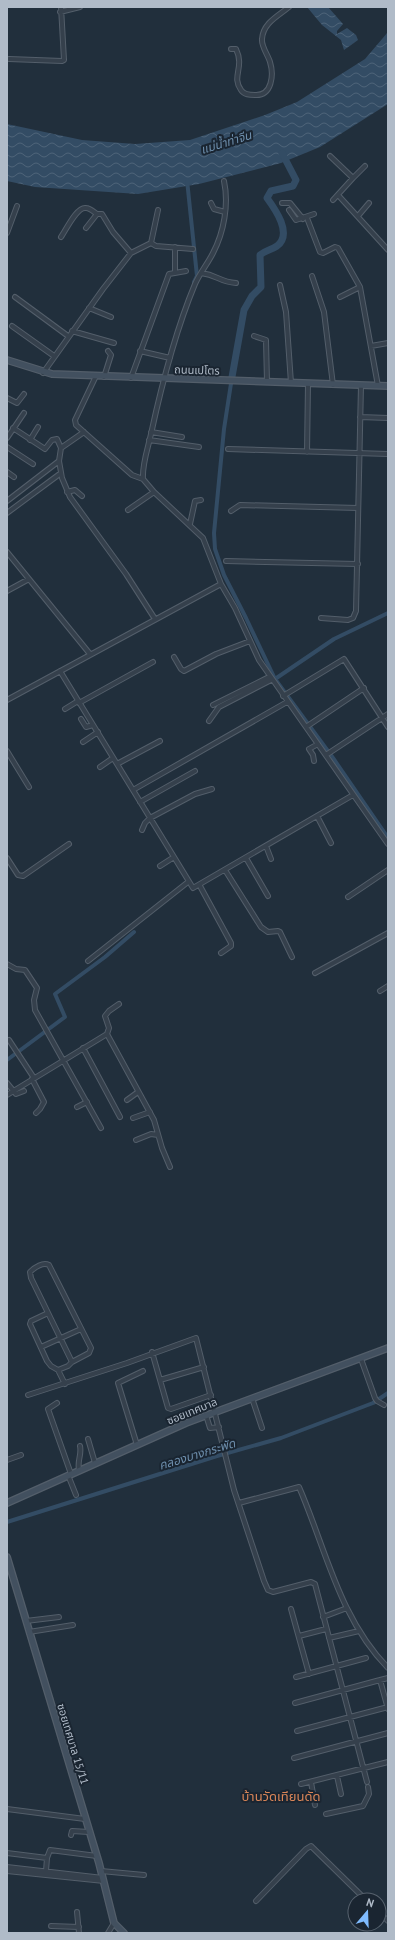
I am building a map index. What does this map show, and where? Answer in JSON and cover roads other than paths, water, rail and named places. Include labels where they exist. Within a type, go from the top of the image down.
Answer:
[{"type":"street","points":[[9,59],[64,60],[61,10],[80,7]]},
{"type":"street","points":[[231,49],[236,49],[240,62],[236,80],[241,91],[250,95],[260,95],[265,93],[270,84],[271,70],[262,39],[268,23],[289,7]]},
{"type":"street","points":[[330,156],[354,178]]},
{"type":"street","points":[[333,200],[365,166]]},
{"type":"street","points":[[143,479],[144,466],[163,379],[195,285],[217,245],[225,212],[226,191],[224,181]]},
{"type":"street","points":[[338,195],[387,247]]},
{"type":"street","points":[[211,203],[214,209],[225,212]]},
{"type":"street","points":[[282,203],[290,203],[305,218],[320,252],[323,253],[335,247],[338,248],[360,287],[378,386]]},
{"type":"street","points":[[358,216],[369,203]]},
{"type":"street","points":[[7,234],[17,206]]},
{"type":"street","points":[[61,237],[75,213],[80,208],[86,208],[104,216],[113,232],[131,254]]},
{"type":"street","points":[[151,243],[158,210]]},
{"type":"street","points":[[288,210],[296,220],[314,214]]},
{"type":"street","points":[[86,228],[97,214]]},
{"type":"street","points":[[43,372],[68,336],[131,254],[151,243],[193,249]]},
{"type":"street","points":[[175,247],[175,272]]},
{"type":"street","points":[[131,378],[168,276],[170,273],[186,271]]},
{"type":"street","points":[[201,273],[215,275],[224,282],[236,283]]},
{"type":"street","points":[[312,276],[324,312],[333,385]]},
{"type":"street","points":[[280,285],[286,312],[291,383]]},
{"type":"street","points":[[340,297],[360,287]]},
{"type":"street","points":[[15,297],[68,336]]},
{"type":"street","points":[[89,308],[111,317]]},
{"type":"street","points":[[12,326],[54,356]]},
{"type":"street","points":[[72,331],[114,342]]},
{"type":"street","points":[[254,336],[266,340],[267,382]]},
{"type":"street","points":[[371,346],[388,343]]},
{"type":"street","points":[[140,350],[170,358]]},
{"type":"street","points":[[104,377],[110,355],[108,352]]},
{"type":"street","name":"ถนนเปโตร","points":[[7,360],[43,372],[104,377],[388,386]]},
{"type":"street","points":[[96,376],[75,420],[76,425],[132,475],[143,479],[154,492],[204,538],[221,584],[235,608],[259,660],[270,678],[306,726],[388,844]]},
{"type":"street","points":[[307,452],[308,384]]},
{"type":"street","points":[[321,618],[348,620],[354,616],[356,607],[361,386]]},
{"type":"street","points":[[7,398],[17,403],[24,394]]},
{"type":"street","points":[[7,438],[24,413]]},
{"type":"street","points":[[360,417],[388,418]]},
{"type":"street","points":[[30,440],[38,426]]},
{"type":"street","points":[[13,428],[45,449],[52,440],[57,439],[61,448],[59,462],[61,473],[67,492],[126,574],[155,619]]},
{"type":"street","points":[[61,448],[84,432]]},
{"type":"street","points":[[151,432],[182,437]]},
{"type":"street","points":[[150,440],[199,447]]},
{"type":"street","points":[[7,447],[32,464]]},
{"type":"street","points":[[228,449],[388,454]]},
{"type":"street","points":[[7,501],[59,462]]},
{"type":"street","points":[[7,472],[14,477]]},
{"type":"street","points":[[7,513],[61,473]]},
{"type":"street","points":[[67,492],[75,490],[82,496]]},
{"type":"street","points":[[128,510],[154,492]]},
{"type":"street","points":[[190,524],[195,501],[201,500]]},
{"type":"street","points":[[231,511],[240,505],[358,508]]},
{"type":"street","points":[[7,552],[90,654]]},
{"type":"street","points":[[226,561],[358,564]]},
{"type":"street","points":[[7,591],[29,579]]},
{"type":"street","points":[[7,700],[221,584]]},
{"type":"street","points":[[174,657],[181,669],[184,671],[216,654],[250,641]]},
{"type":"street","points":[[283,695],[342,658],[364,688],[388,728]]},
{"type":"street","points":[[65,709],[153,662]]},
{"type":"street","points":[[60,671],[191,885]]},
{"type":"street","points":[[213,705],[270,678]]},
{"type":"street","points":[[209,721],[219,707],[270,678]]},
{"type":"street","points":[[306,726],[364,688]]},
{"type":"street","points":[[133,790],[287,702]]},
{"type":"street","points":[[326,755],[388,714]]},
{"type":"street","points":[[80,719],[86,727],[93,725]]},
{"type":"street","points":[[83,742],[98,732]]},
{"type":"street","points":[[117,764],[160,741]]},
{"type":"street","points":[[314,761],[313,755],[309,749],[318,744]]},
{"type":"street","points":[[7,751],[29,787]]},
{"type":"street","points":[[100,767],[113,758]]},
{"type":"street","points":[[140,802],[195,771]]},
{"type":"street","points":[[142,830],[145,823],[150,818],[195,794],[212,789]]},
{"type":"street","points":[[88,960],[191,885],[200,886],[353,795]]},
{"type":"street","points":[[318,816],[331,843]]},
{"type":"street","points":[[7,858],[18,874],[22,876],[69,844]]},
{"type":"street","points":[[266,846],[271,859]]},
{"type":"street","points":[[160,866],[174,857]]},
{"type":"street","points":[[246,858],[268,896]]},
{"type":"street","points":[[225,870],[261,927],[268,932],[278,930],[292,957]]},
{"type":"street","points":[[348,897],[388,870]]},
{"type":"street","points":[[200,886],[231,943],[230,948],[221,953]]},
{"type":"street","points":[[316,973],[388,933]]},
{"type":"street","points":[[7,964],[16,969],[26,970],[31,976],[37,988],[35,1008],[101,1128]]},
{"type":"street","points":[[380,991],[388,986]]},
{"type":"street","points":[[7,1095],[107,1034],[109,1028],[106,1016],[109,1011],[119,1004]]},
{"type":"street","points":[[107,1034],[150,1112],[170,1167]]},
{"type":"street","points":[[9,1040],[19,1053],[44,1102],[40,1110],[36,1113]]},
{"type":"street","points":[[83,1048],[120,1116]]},
{"type":"street","points":[[7,1083],[13,1091],[19,1094],[24,1091]]},
{"type":"street","points":[[127,1100],[138,1092]]},
{"type":"street","points":[[77,1107],[87,1102]]},
{"type":"street","points":[[133,1118],[150,1112]]},
{"type":"street","points":[[136,1140],[150,1134],[158,1135]]},
{"type":"street","points":[[58,1370],[89,1354],[91,1350],[49,1265],[43,1264],[32,1270],[31,1275],[72,1362]]},
{"type":"street","points":[[48,1312],[30,1323],[51,1366],[58,1370],[65,1384]]},
{"type":"street","points":[[41,1347],[62,1339],[81,1329]]},
{"type":"street","points":[[28,1395],[127,1363],[152,1352],[196,1338],[225,1454],[255,1556],[268,1590],[273,1592],[281,1592],[314,1583],[368,1785],[369,1794],[363,1806],[326,1814]]},
{"type":"street","name":"ซอยเทศบาล","points":[[7,1502],[206,1415],[388,1348]]},
{"type":"street","points":[[152,1352],[166,1406],[169,1409],[211,1395]]},
{"type":"street","points":[[361,1359],[376,1400],[384,1405]]},
{"type":"street","points":[[160,1380],[204,1367]]},
{"type":"street","points":[[137,1444],[118,1383],[143,1371]]},
{"type":"street","points":[[252,1398],[262,1428]]},
{"type":"street","points":[[56,1403],[48,1409],[76,1495]]},
{"type":"street","points":[[206,1415],[210,1428],[219,1427]]},
{"type":"street","points":[[88,1439],[95,1463]]},
{"type":"street","points":[[80,1446],[81,1454],[77,1462],[80,1470]]},
{"type":"street","points":[[7,1460],[21,1455]]},
{"type":"street","points":[[239,1503],[300,1487],[326,1559],[346,1608],[359,1631],[388,1668]]},
{"type":"street","name":"ซอยเทศบาล 15/11","points":[[7,1557],[28,1632],[97,1856],[114,1923]]},
{"type":"street","points":[[291,1608],[309,1674]]},
{"type":"street","points":[[323,1617],[346,1608]]},
{"type":"street","points":[[26,1622],[59,1617]]},
{"type":"street","points":[[28,1632],[73,1625]]},
{"type":"street","points":[[299,1636],[326,1630]]},
{"type":"street","points":[[328,1638],[359,1631]]},
{"type":"street","points":[[296,1677],[366,1658]]},
{"type":"street","points":[[295,1702],[388,1678]]},
{"type":"street","points":[[296,1731],[388,1708],[380,1680]]},
{"type":"street","points":[[294,1758],[356,1743],[388,1733]]},
{"type":"street","points":[[302,1784],[388,1762]]},
{"type":"street","points":[[337,1776],[342,1794]]},
{"type":"street","points":[[310,1782],[315,1804]]},
{"type":"street","points":[[7,1809],[85,1819]]},
{"type":"street","points":[[71,1835],[72,1831],[89,1832]]},
{"type":"street","points":[[256,1901],[306,1849],[312,1846],[358,1892]]},
{"type":"street","points":[[46,1871],[48,1852],[52,1850],[97,1856]]},
{"type":"street","points":[[7,1853],[47,1858]]},
{"type":"street","points":[[7,1867],[46,1871],[103,1880]]},
{"type":"street","points":[[7,1871],[103,1880]]},
{"type":"street","points":[[101,1871],[144,1875]]},
{"type":"street","points":[[77,1912],[79,1933]]},
{"type":"street","points":[[108,1933],[114,1923],[124,1933]]},
{"type":"street","points":[[51,1926],[79,1927]]},
{"type":"water","points":[[307,7],[328,7],[343,24],[337,31],[337,34],[347,28],[356,35],[358,40],[344,50],[341,40],[322,25]]},
{"type":"water","name":"แม่น้ำท่าจีน","points":[[388,32],[388,104],[320,147],[281,163],[199,184],[138,194],[35,187],[7,181],[7,124],[82,140],[135,144],[190,140],[265,115],[297,102],[365,59]]},
{"type":"waterway","points":[[232,377],[244,310],[252,296],[261,287],[260,255],[277,246],[283,235],[283,228],[278,215],[267,198],[271,191],[293,186],[296,180],[282,153]]},
{"type":"waterway","points":[[187,180],[197,276],[194,282]]},
{"type":"waterway","points":[[232,377],[224,429],[214,533],[215,549],[224,575],[275,679],[333,758],[388,838]]},
{"type":"waterway","points":[[275,679],[334,639],[388,613]]},
{"type":"waterway","points":[[7,1060],[65,1017],[55,994],[105,957],[134,932]]},
{"type":"waterway","name":"คลองบางกระพัด","points":[[7,1522],[217,1456],[281,1438],[373,1403],[388,1393]]},
{"type":"district","name":"บ้านวัดเทียนดัด","points":[[281,1796]]}]
